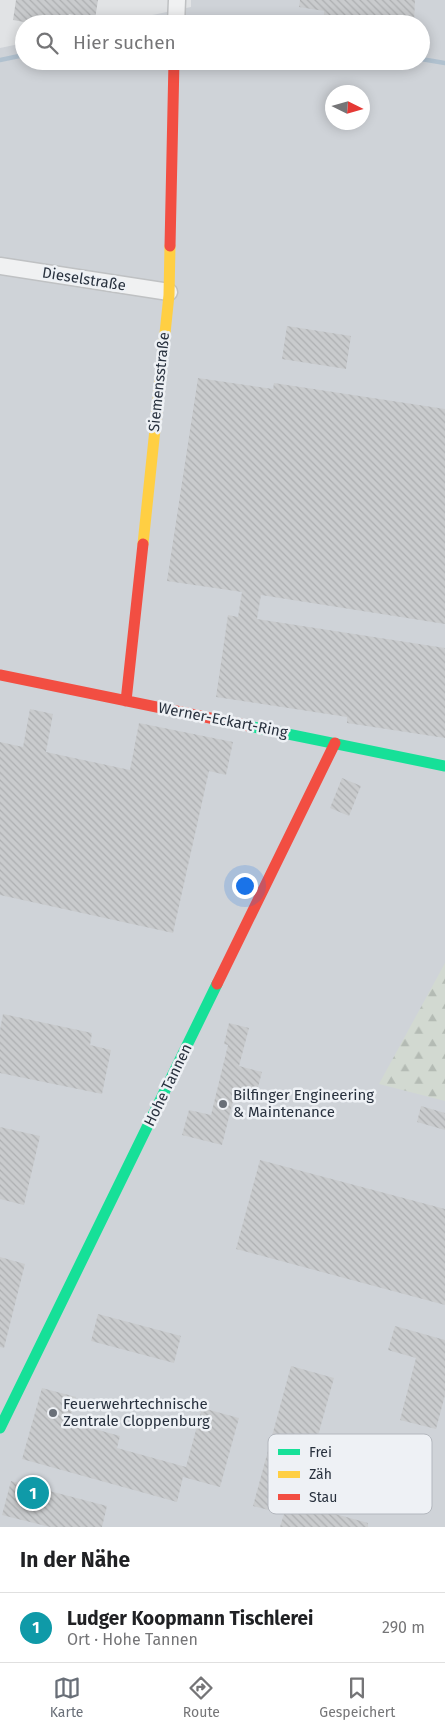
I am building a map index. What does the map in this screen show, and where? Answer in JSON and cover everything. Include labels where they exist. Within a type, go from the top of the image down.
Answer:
[{"type":"street","points":[[176,15],[177,0]]},
{"type":"street","name":"Siemensstraße","points":[[126,701],[169,292],[174,70]]},
{"type":"street","name":"Dieselstraße","points":[[0,266],[169,292]]},
{"type":"street","name":"Werner-Eckart-Ring","points":[[0,675],[445,766]]},
{"type":"street","name":"Hohe Tannen","points":[[0,1428],[336,743]]},
{"type":"shaded area","points":[[191,0],[445,0],[445,1527],[0,1527],[0,48],[15,45],[15,70],[430,70],[430,15],[152,15],[191,7]]},
{"type":"green space","points":[[445,963],[445,1101],[379,1084]]},
{"type":"building","points":[[16,0],[98,0],[96,15],[15,15],[15,20],[13,20]]},
{"type":"building","points":[[300,0],[415,0],[414,15],[324,15],[324,11],[299,7]]},
{"type":"building","points":[[287,326],[351,336],[346,369],[282,359]]},
{"type":"building","points":[[198,378],[273,389],[274,383],[445,409],[445,624],[261,595],[257,619],[445,648],[445,738],[347,723],[347,717],[216,697],[228,615],[238,617],[242,592],[167,581]]},
{"type":"building","points":[[30,709],[53,714],[46,752],[130,770],[139,723],[233,742],[226,775],[209,771],[173,933],[0,895],[0,742],[23,747]]},
{"type":"building","points":[[342,778],[361,786],[349,816],[330,808]]},
{"type":"building","points":[[3,1014],[92,1033],[90,1045],[111,1050],[102,1094],[0,1073],[0,1030]]},
{"type":"building","name":"Bilfinger Engineering & Maintenance","points":[[229,1023],[249,1028],[239,1066],[262,1072],[255,1098],[235,1093],[222,1145],[182,1135],[189,1110],[211,1115],[228,1045],[224,1044]]},
{"type":"building","points":[[421,1106],[445,1113],[445,1130],[417,1122]]},
{"type":"building","points":[[0,1127],[40,1136],[24,1205],[0,1199]]},
{"type":"building","points":[[260,1160],[445,1209],[445,1305],[236,1249]]},
{"type":"building","points":[[0,1257],[25,1264],[4,1348],[0,1347]]},
{"type":"building","points":[[98,1314],[181,1336],[174,1363],[91,1341]]},
{"type":"building","points":[[395,1326],[445,1340],[445,1395],[436,1429],[400,1420],[416,1358],[388,1350]]},
{"type":"building","points":[[291,1366],[334,1378],[318,1434],[273,1434]]},
{"type":"building","points":[[42,1388],[76,1397],[69,1422],[120,1436],[117,1448],[186,1467],[202,1408],[239,1418],[220,1487],[183,1477],[177,1502],[22,1459]]},
{"type":"building","points":[[268,1451],[268,1510],[253,1506]]},
{"type":"building","points":[[11,1481],[107,1506],[102,1527],[50,1527],[2,1515]]},
{"type":"building","points":[[284,1514],[335,1514],[368,1523],[368,1527],[280,1527]]},
{"type":"waterway","points":[[0,60],[15,57]]},
{"type":"waterway","points":[[430,60],[445,63]]},
{"type":"traffic: fast","points":[[249,726],[445,766]]},
{"type":"traffic: fast","points":[[0,1428],[217,984]]},
{"type":"traffic: slow","points":[[143,544],[169,295],[170,246]]},
{"type":"traffic: jam","points":[[170,246],[174,70]]},
{"type":"traffic: jam","points":[[126,701],[143,544]]},
{"type":"traffic: jam","points":[[0,675],[249,726]]},
{"type":"traffic: jam","points":[[217,984],[335,743]]},
{"type":"place","name":"Bilfinger Engineering & Maintenance","points":[[223,1104]]},
{"type":"place","name":"Feuerwehrtechnische Zentrale Cloppenburg","points":[[53,1413]]},
{"type":"place","name":"Ludger Koopmann Tischlerei","points":[[33,1493]]}]
